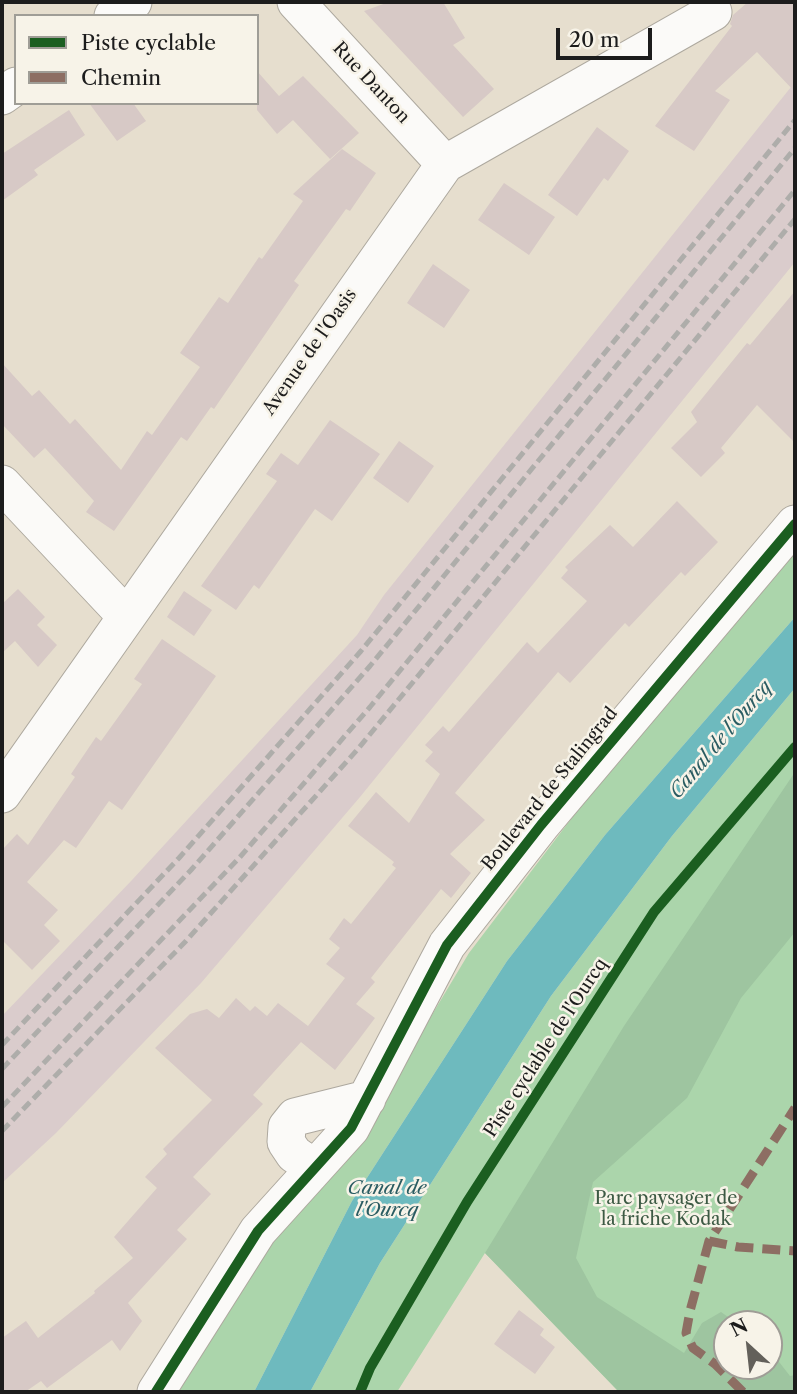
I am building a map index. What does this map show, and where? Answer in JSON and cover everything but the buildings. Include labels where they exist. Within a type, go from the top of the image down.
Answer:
[{"type":"street","points":[[116,14],[132,2]]},
{"type":"street","name":"Rue Danton","points":[[296,2],[445,164]]},
{"type":"street","name":"Avenue de l'Oasis","points":[[2,794],[125,615],[445,164],[712,12]]},
{"type":"street","points":[[2,484],[125,615]]},
{"type":"street","name":"Boulevard de Stalingrad","points":[[156,1392],[258,1231],[351,1128],[447,945],[541,825],[795,524]]},
{"type":"street","points":[[314,1168],[295,1154],[286,1142],[287,1127],[295,1117],[367,1100]]},
{"type":"shaded area","points":[[795,82],[795,262],[360,797],[201,983],[56,1133],[2,1183],[2,1016],[132,880],[357,635],[384,595]]},
{"type":"green space","points":[[795,551],[795,617],[605,835],[507,961],[352,1201],[254,1392],[166,1392],[259,1248],[385,1093],[469,953],[641,727]]},
{"type":"green space","name":"Parc paysager de la friche Kodak","points":[[795,688],[795,1392],[619,1392],[485,1253],[397,1392],[310,1392],[380,1263],[551,996],[672,836]]},
{"type":"green space","points":[[795,772],[795,932],[741,998],[687,1098],[593,1182],[576,1258],[597,1297],[684,1353],[702,1323],[713,1317],[713,1380],[783,1380],[783,1367],[790,1376],[795,1375],[795,1392],[619,1392],[485,1253],[624,1026]]},
{"type":"water","name":"Canal de l'Ourcq","points":[[795,617],[795,688],[672,836],[551,996],[380,1263],[310,1392],[254,1392],[352,1201],[507,961],[605,835]]},
{"type":"railway","points":[[2,1045],[179,858],[361,651],[795,120]]},
{"type":"railway","points":[[2,1069],[191,870],[370,666],[795,148]]},
{"type":"railway","points":[[2,1107],[240,857],[370,707],[795,190]]},
{"type":"railway","points":[[2,1131],[185,942],[357,750],[795,219]]},
{"type":"marked path","points":[[743,1392],[715,1364],[693,1348],[686,1333],[690,1311],[709,1241],[795,1108]]},
{"type":"marked path","points":[[709,1241],[738,1247],[795,1251]]},
{"type":"cycle path","points":[[156,1392],[258,1231],[351,1128],[447,945],[541,825],[795,524]]},
{"type":"cycle path","name":"Piste cyclable de l'Ourcq","points":[[360,1392],[370,1368],[467,1202],[654,912],[795,747]]}]
